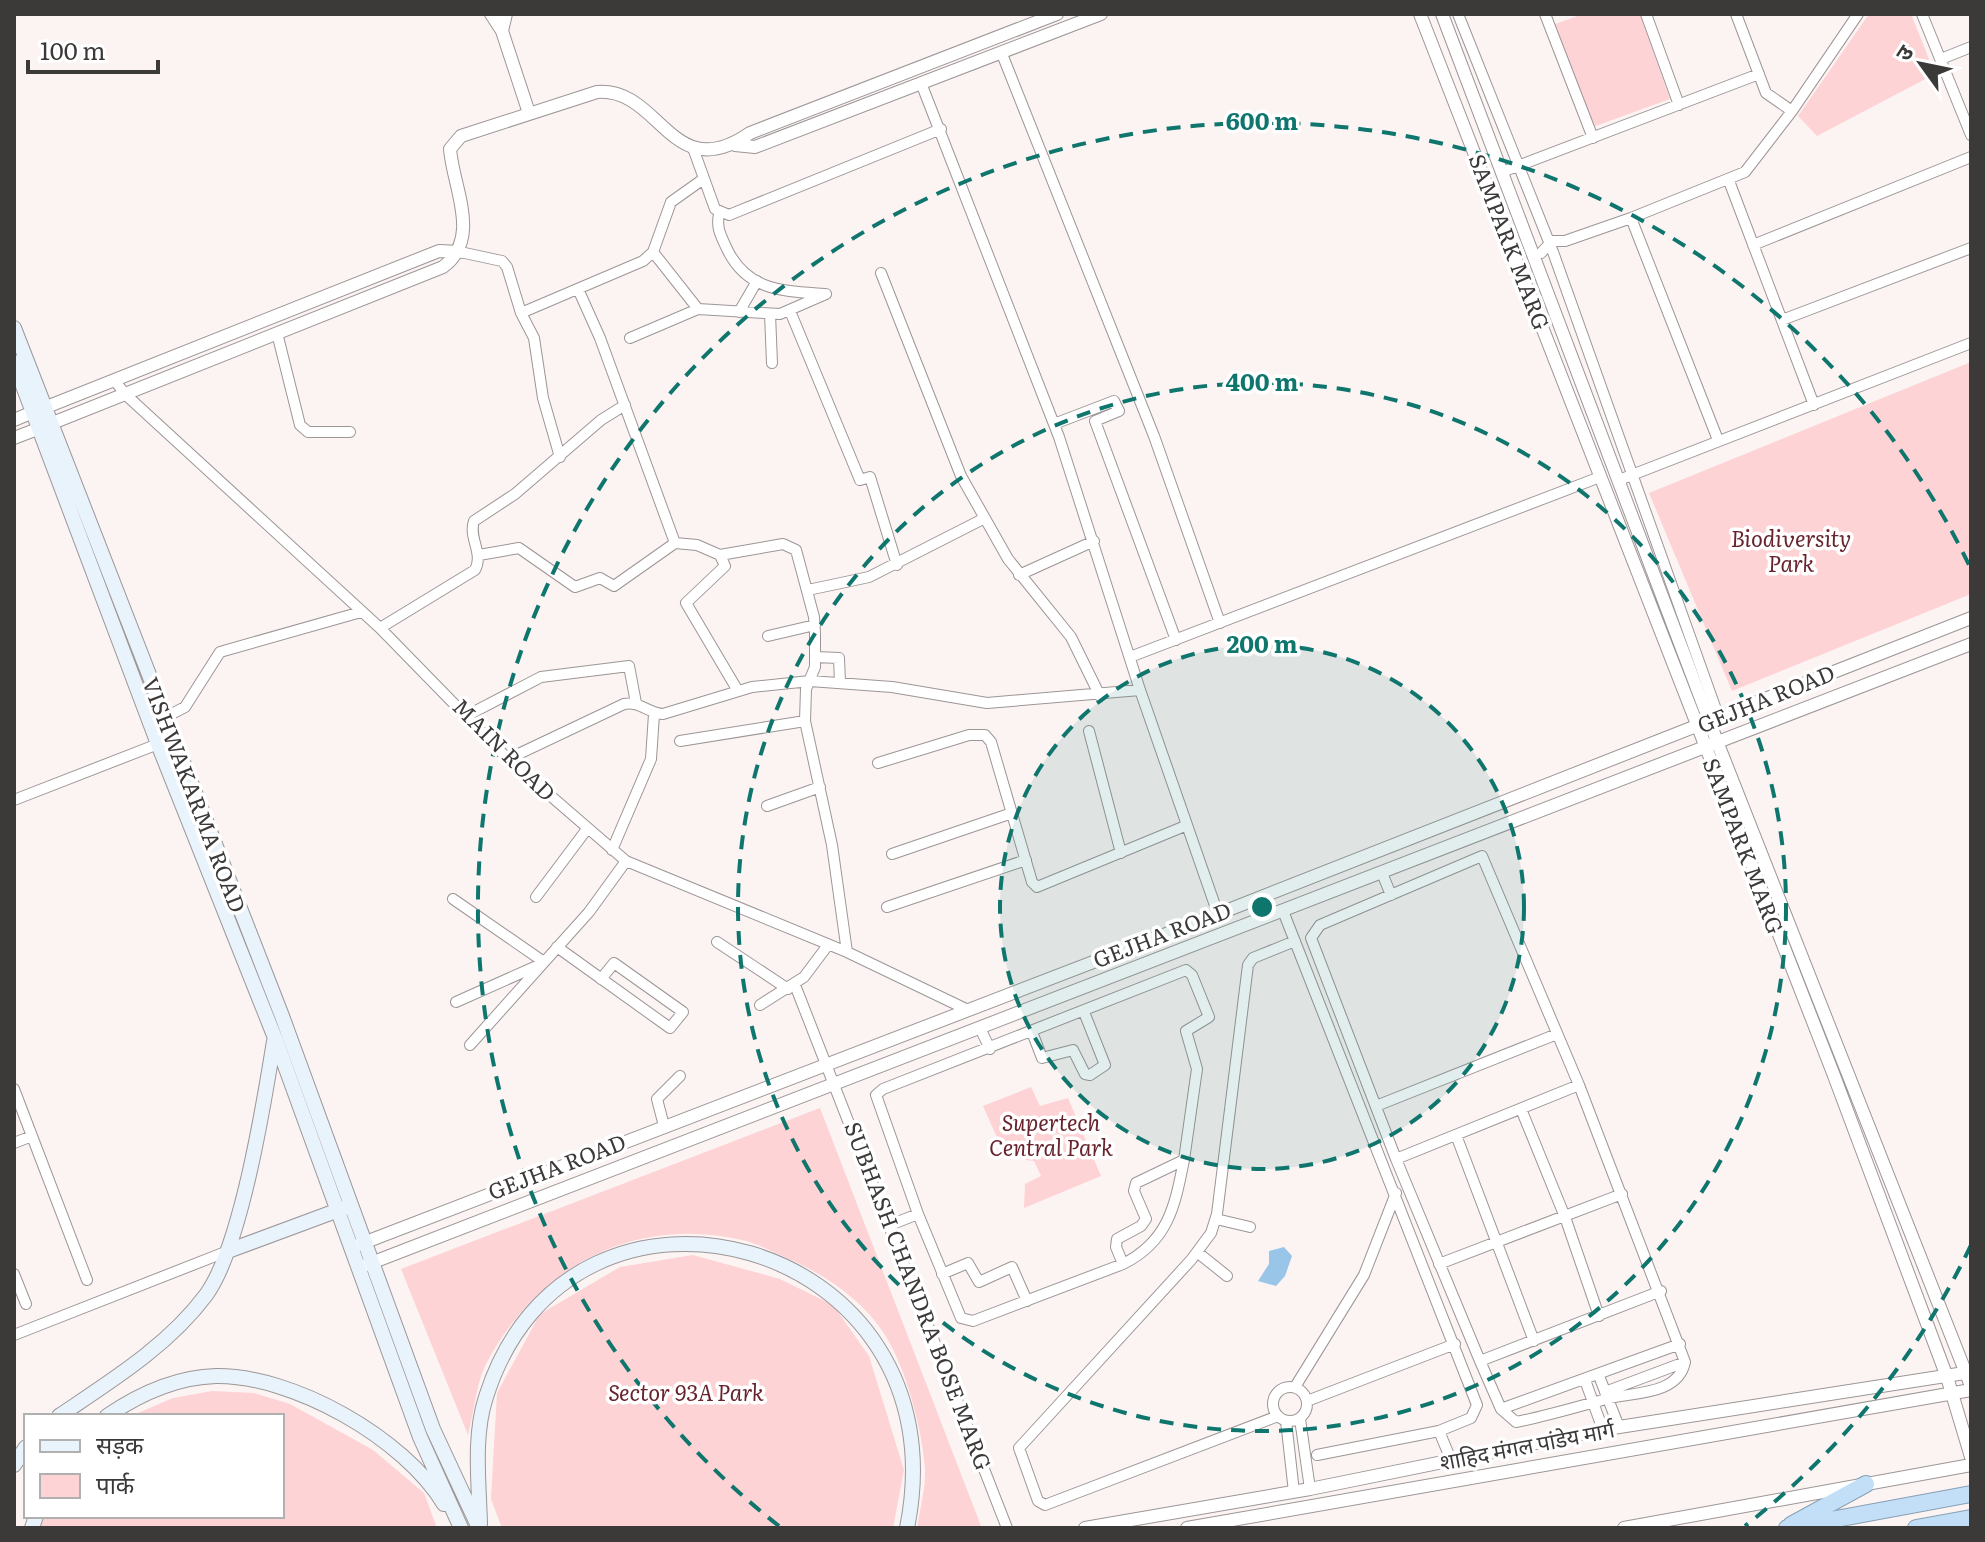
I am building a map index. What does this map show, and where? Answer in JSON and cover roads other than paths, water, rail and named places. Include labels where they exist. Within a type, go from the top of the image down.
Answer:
[{"type":"highway","points":[[1787,1528],[1832,1499],[1866,1484]]},
{"type":"highway","points":[[1787,1528],[1971,1494]]},
{"type":"highway","points":[[1916,1528],[1971,1518]]},
{"type":"main road","name":"VISHWAKARMA ROAD","points":[[14,328],[39,410],[158,744],[193,812],[346,1207],[352,1247],[359,1268],[427,1433]]},
{"type":"main road","name":"VISHWAKARMA ROAD","points":[[14,362],[39,410]]},
{"type":"main road","name":"VISHWAKARMA ROAD","points":[[45,426],[164,718],[193,812],[275,1038],[346,1207],[367,1241],[427,1433]]},
{"type":"main road","points":[[62,1414],[125,1371],[184,1320],[211,1287],[228,1251],[275,1038]]},
{"type":"main road","points":[[228,1251],[346,1207]]},
{"type":"main road","points":[[479,1528],[478,1462],[485,1399],[504,1354],[543,1302],[574,1278],[611,1259],[654,1247],[693,1242],[771,1258],[808,1276],[839,1300],[862,1325],[887,1364],[908,1417],[915,1463],[907,1528]]},
{"type":"main road","points":[[110,1414],[140,1397],[178,1382],[216,1376],[273,1384],[312,1398],[344,1416],[409,1465],[438,1494],[460,1528]]},
{"type":"main road","points":[[427,1433],[460,1528]]},
{"type":"main road","points":[[427,1433],[479,1528]]},
{"type":"street","points":[[491,14],[502,31],[529,113]]},
{"type":"street","points":[[502,31],[506,14]]},
{"type":"street","points":[[735,145],[750,133],[1057,14]]},
{"type":"street","points":[[14,438],[443,267],[460,252],[463,218],[451,157],[452,143],[461,136],[529,113],[612,91],[630,98],[665,132],[693,148],[755,147],[1101,14]]},
{"type":"street","name":"SAMPARK MARG","points":[[1420,14],[1947,1377],[1971,1457]]},
{"type":"street","name":"SAMPARK MARG","points":[[1442,14],[1502,172],[1544,251],[1714,719],[1718,744],[1969,1372],[1971,1388]]},
{"type":"street","points":[[1458,14],[1518,166],[1544,251],[1625,477],[1971,343]]},
{"type":"street","points":[[1545,14],[1593,138]]},
{"type":"street","points":[[1646,14],[1679,105]]},
{"type":"street","points":[[1736,14],[1766,93],[1792,111]]},
{"type":"street","points":[[1544,251],[1729,181],[1749,168],[1858,14]]},
{"type":"street","points":[[1922,14],[1971,135]]},
{"type":"street","points":[[1017,31],[1024,45]]},
{"type":"street","points":[[1941,59],[1971,47]]},
{"type":"street","points":[[1002,54],[1154,436],[1220,623]]},
{"type":"street","points":[[934,63],[938,76]]},
{"type":"street","points":[[1502,172],[1759,74]]},
{"type":"street","points":[[921,83],[1054,424],[1185,826],[1218,914]]},
{"type":"street","points":[[719,214],[729,215],[941,129]]},
{"type":"street","points":[[630,338],[698,309],[770,314],[790,311],[826,294],[774,290],[737,270],[716,226],[719,214],[702,180],[693,148]]},
{"type":"street","points":[[1753,245],[1971,157]]},
{"type":"street","points":[[521,313],[633,268],[653,252],[671,202],[702,180]]},
{"type":"street","points":[[1729,181],[1814,405]]},
{"type":"street","points":[[1631,218],[1718,440]]},
{"type":"street","points":[[1782,320],[1971,248]]},
{"type":"street","points":[[14,420],[439,251],[460,252],[505,263],[521,313],[534,338],[543,398],[560,457]]},
{"type":"street","points":[[653,252],[698,309]]},
{"type":"street","points":[[881,273],[961,476],[1019,575],[1071,637],[1100,696]]},
{"type":"street","points":[[739,312],[757,281]]},
{"type":"street","points":[[578,289],[625,405],[675,543]]},
{"type":"street","points":[[790,311],[860,480],[870,477],[897,565]]},
{"type":"street","points":[[770,314],[772,363]]},
{"type":"street","points":[[277,333],[296,415],[303,429],[350,432]]},
{"type":"street","name":"MAIN ROAD","points":[[114,380],[126,395],[380,628],[508,759],[626,861],[847,952],[968,1010]]},
{"type":"street","points":[[1054,424],[1114,401],[1119,411],[1095,421],[1176,640]]},
{"type":"street","points":[[380,628],[471,574],[479,564],[472,531],[474,521],[515,494],[601,420],[625,405]]},
{"type":"street","points":[[1130,657],[1600,477]]},
{"type":"street","points":[[808,590],[869,577],[985,518]]},
{"type":"street","points":[[1019,575],[1094,541]]},
{"type":"street","points":[[479,555],[519,548],[571,585],[579,587],[600,578],[614,586],[675,543],[697,545],[720,555],[783,544],[792,546],[808,590],[815,625],[815,657],[804,705],[805,721],[836,869],[847,952]]},
{"type":"street","points":[[720,555],[725,566],[686,603],[738,691]]},
{"type":"street","points":[[164,718],[185,707],[215,659],[227,649],[279,638],[361,612]]},
{"type":"street","name":"GEJHA ROAD","points":[[352,1247],[1218,914],[1971,618]]},
{"type":"street","points":[[768,636],[815,625]]},
{"type":"street","name":"GEJHA ROAD","points":[[359,1268],[1971,644]]},
{"type":"street","points":[[815,657],[839,658],[840,683]]},
{"type":"street","points":[[468,715],[541,677],[629,666],[636,703]]},
{"type":"street","points":[[508,759],[624,704],[636,703],[654,714],[738,691],[810,681],[987,703],[1100,696],[1140,690]]},
{"type":"street","points":[[612,850],[651,759],[654,714]]},
{"type":"street","points":[[680,741],[805,721]]},
{"type":"street","points":[[1089,731],[1121,853]]},
{"type":"street","points":[[878,763],[969,735],[985,735],[991,742],[1034,886],[1042,887],[1185,826]]},
{"type":"street","points":[[14,800],[158,744]]},
{"type":"street","points":[[767,806],[820,787]]},
{"type":"street","points":[[892,854],[1012,813]]},
{"type":"street","points":[[536,897],[587,829]]},
{"type":"street","points":[[1484,857],[1661,1291],[1685,1362],[1594,1403],[1516,1422],[1501,1409],[1396,1159],[1311,938],[1320,925],[1391,895],[1484,857]]},
{"type":"street","points":[[887,907],[1026,860]]},
{"type":"street","points":[[470,1045],[589,912],[626,861]]},
{"type":"street","points":[[1399,867],[1409,887]]},
{"type":"street","points":[[1382,873],[1391,895]]},
{"type":"street","points":[[453,899],[544,962]]},
{"type":"street","points":[[1283,911],[1455,1344],[1477,1409],[1471,1418],[1439,1431],[1317,1455]]},
{"type":"street","points":[[1295,941],[1253,958],[1248,965],[1216,1219],[1197,1252],[1021,1443],[1020,1453],[1038,1501],[1045,1505],[1282,1418],[1300,1419]]},
{"type":"street","points":[[717,942],[792,987]]},
{"type":"street","points":[[760,1005],[792,987],[828,945]]},
{"type":"street","points":[[557,947],[601,979],[670,1028],[683,1012],[614,963],[601,979]]},
{"type":"street","points":[[456,1002],[544,962]]},
{"type":"street","points":[[1186,970],[1192,975],[1209,1017],[1186,1031],[1197,1069],[1184,1160],[1171,1218],[1143,1250],[1123,1264],[967,1321],[957,1313],[876,1095],[883,1089],[1032,1032],[1186,970]]},
{"type":"street","name":"SUBHASH CHANDRA BOSE MARG","points":[[792,987],[829,1064],[1007,1528]]},
{"type":"street","points":[[1032,1032],[1042,1058],[1073,1050],[1084,1072],[1090,1075],[1105,1065],[1084,1012]]},
{"type":"street","points":[[980,1028],[990,1049]]},
{"type":"street","points":[[1376,1106],[1557,1034]]},
{"type":"street","points":[[664,1126],[657,1099],[680,1076]]},
{"type":"street","points":[[1396,1159],[1579,1085]]},
{"type":"street","points":[[14,1089],[87,1280]]},
{"type":"street","points":[[1521,1109],[1565,1217],[1599,1316]]},
{"type":"street","points":[[1456,1135],[1534,1341]]},
{"type":"street","points":[[14,1143],[32,1136]]},
{"type":"street","points":[[1123,1264],[1116,1247],[1117,1239],[1141,1226],[1146,1219],[1134,1191],[1136,1183],[1184,1160]]},
{"type":"street","points":[[1294,1492],[1291,1454],[1282,1418],[1273,1407],[1277,1393],[1295,1387],[1358,1287],[1396,1193]]},
{"type":"street","points":[[1439,1264],[1622,1194]]},
{"type":"street","points":[[890,1225],[918,1214]]},
{"type":"street","points":[[1216,1219],[1250,1227]]},
{"type":"street","points":[[14,1335],[228,1251]]},
{"type":"street","points":[[1197,1252],[1227,1276]]},
{"type":"street","points":[[942,1274],[967,1263],[979,1282],[1012,1267],[1027,1301]]},
{"type":"street","points":[[14,1274],[26,1304]]},
{"type":"street","points":[[1480,1361],[1661,1291]]},
{"type":"street","points":[[1307,1401],[1455,1344]]},
{"type":"street","points":[[1501,1409],[1599,1376],[1680,1344]]},
{"type":"street","name":"शाहिद मंगल पांडेय मार्ग","points":[[1085,1528],[1310,1489],[1619,1427],[1969,1372]]},
{"type":"street","points":[[1599,1376],[1619,1427]]},
{"type":"street","points":[[1585,1380],[1603,1430]]},
{"type":"street","points":[[1295,1387],[1303,1392],[1307,1401],[1300,1419],[1310,1489]]},
{"type":"street","points":[[1187,1528],[1952,1394],[1971,1388]]},
{"type":"street","points":[[1439,1431],[1451,1460]]},
{"type":"street","points":[[1291,1454],[1305,1451]]},
{"type":"street","points":[[1624,1528],[1971,1465]]},
{"type":"water","points":[[1284,1247],[1292,1256],[1285,1276],[1276,1286],[1258,1281],[1269,1264],[1269,1251]]},
{"type":"park label","name":"Biodiversity Park","points":[[1791,552]]},
{"type":"park label","name":"Supertech Central Park","points":[[1051,1136]]},
{"type":"park label","name":"Sector 93A Park","points":[[686,1393]]}]
